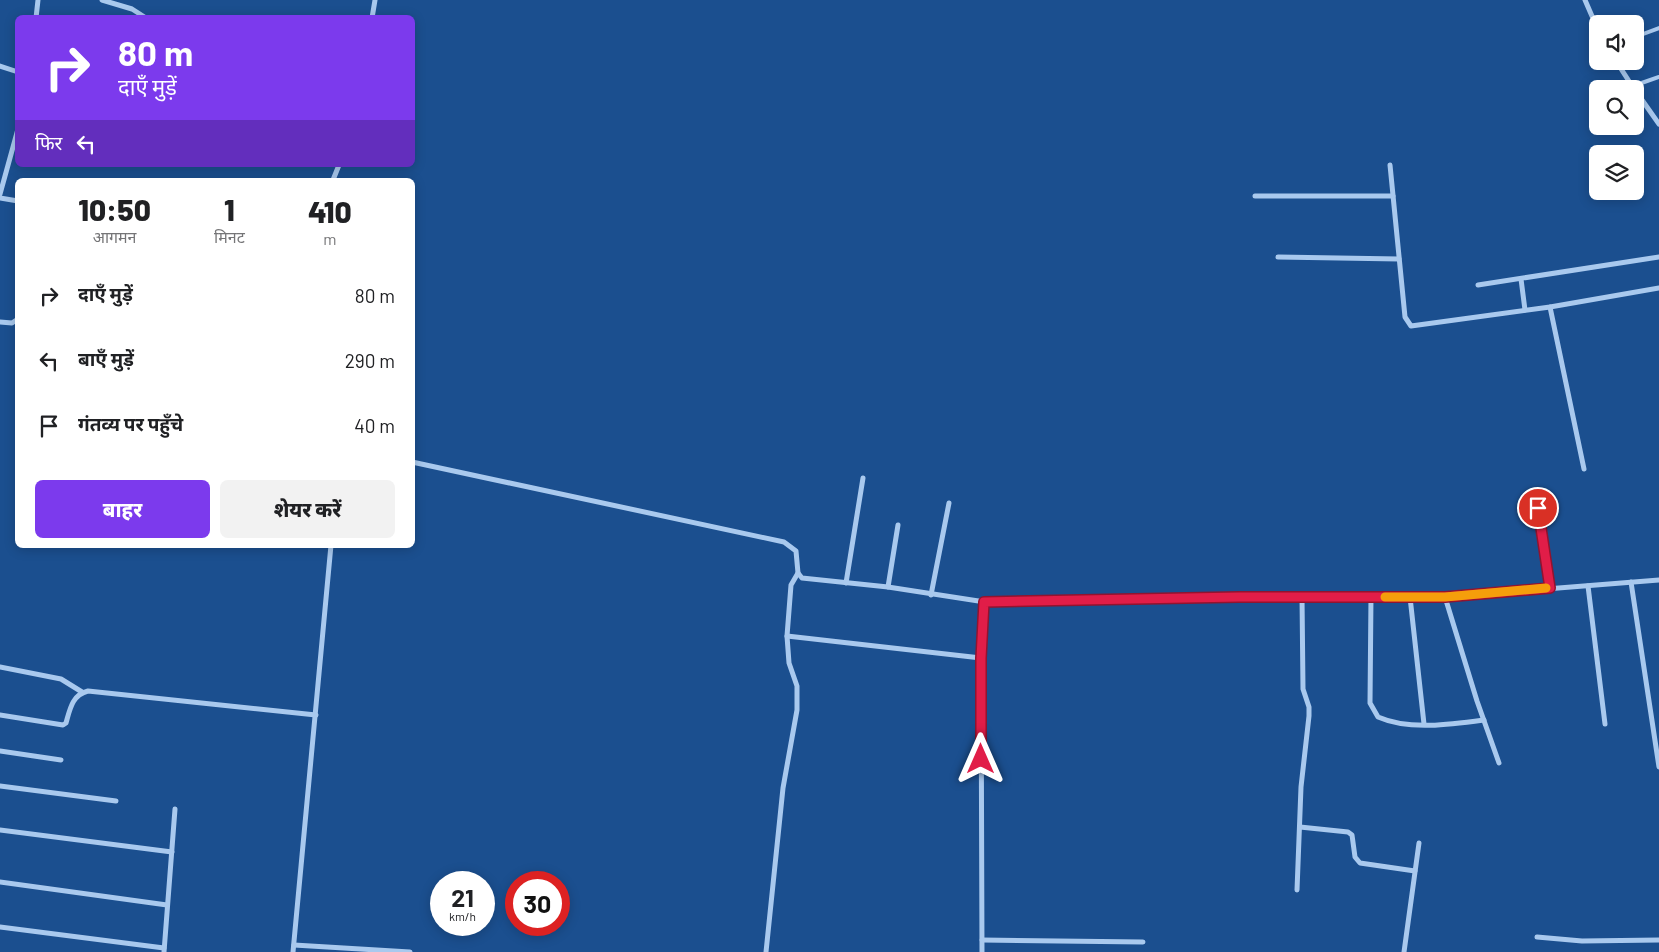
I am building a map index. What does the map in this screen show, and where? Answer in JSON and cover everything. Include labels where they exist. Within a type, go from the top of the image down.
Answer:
[{"type":"street","points":[[36,15],[38,0]]},
{"type":"street","points":[[102,0],[132,9],[141,15]]},
{"type":"street","points":[[372,15],[375,0]]},
{"type":"street","points":[[1585,0],[1592,15]]},
{"type":"street","points":[[0,66],[15,71]]},
{"type":"street","points":[[1644,102],[1659,124]]},
{"type":"street","points":[[0,194],[15,140]]},
{"type":"street","points":[[1390,165],[1398,259],[1406,317],[1411,326],[1550,307],[1659,288]]},
{"type":"street","points":[[1255,196],[1393,196]]},
{"type":"street","points":[[0,198],[15,200]]},
{"type":"street","points":[[1278,257],[1398,259]]},
{"type":"street","points":[[1478,285],[1659,257]]},
{"type":"street","points":[[1521,278],[1525,310]]},
{"type":"street","points":[[1550,307],[1584,469]]},
{"type":"street","points":[[0,322],[12,323],[15,321]]},
{"type":"street","points":[[415,463],[784,542],[796,551],[798,573],[802,578],[888,586],[931,595],[984,602],[1371,596],[1445,597],[1659,580]]},
{"type":"street","points":[[846,583],[863,478]]},
{"type":"street","points":[[931,595],[948,503]]},
{"type":"street","points":[[1538,508],[1550,588]]},
{"type":"street","points":[[888,586],[898,525]]},
{"type":"street","points":[[294,952],[331,548]]},
{"type":"street","points":[[766,952],[783,788],[797,710],[797,686],[789,663],[787,636],[791,585],[798,573]]},
{"type":"street","points":[[1631,582],[1659,767]]},
{"type":"street","points":[[1588,586],[1606,724]]},
{"type":"street","points":[[1371,596],[1370,703],[1372,711],[1378,717],[1387,721],[1424,724],[1484,720]]},
{"type":"street","points":[[1298,890],[1305,736],[1309,716],[1309,707],[1304,689],[1302,597]]},
{"type":"street","points":[[1410,597],[1424,724]]},
{"type":"street","points":[[1445,597],[1499,763]]},
{"type":"street","points":[[982,952],[981,658],[984,602]]},
{"type":"street","points":[[787,636],[981,658]]},
{"type":"street","points":[[0,667],[61,680],[82,692],[96,691],[316,715]]},
{"type":"street","points":[[0,715],[63,725],[66,723],[71,704],[82,692]]},
{"type":"street","points":[[0,751],[61,760]]},
{"type":"street","points":[[0,786],[116,801]]},
{"type":"street","points":[[0,927],[164,950],[175,809]]},
{"type":"street","points":[[1300,827],[1348,832],[1352,835],[1355,857],[1360,863],[1415,871]]},
{"type":"street","points":[[0,830],[172,852]]},
{"type":"street","points":[[1404,952],[1419,843]]},
{"type":"street","points":[[0,882],[167,905]]},
{"type":"street","points":[[1537,937],[1582,941],[1659,940]]},
{"type":"street","points":[[982,940],[1143,942]]},
{"type":"street","points":[[294,944],[410,952]]},
{"type":"lane","points":[[1644,34],[1659,28]]},
{"type":"lane","points":[[1644,84],[1659,77]]},
{"type":"slow traffic","points":[[1385,597],[1445,597],[1546,588]]},
{"type":"route","points":[[981,759],[981,658],[984,602],[1239,597],[1445,597],[1550,588],[1538,508]]}]
